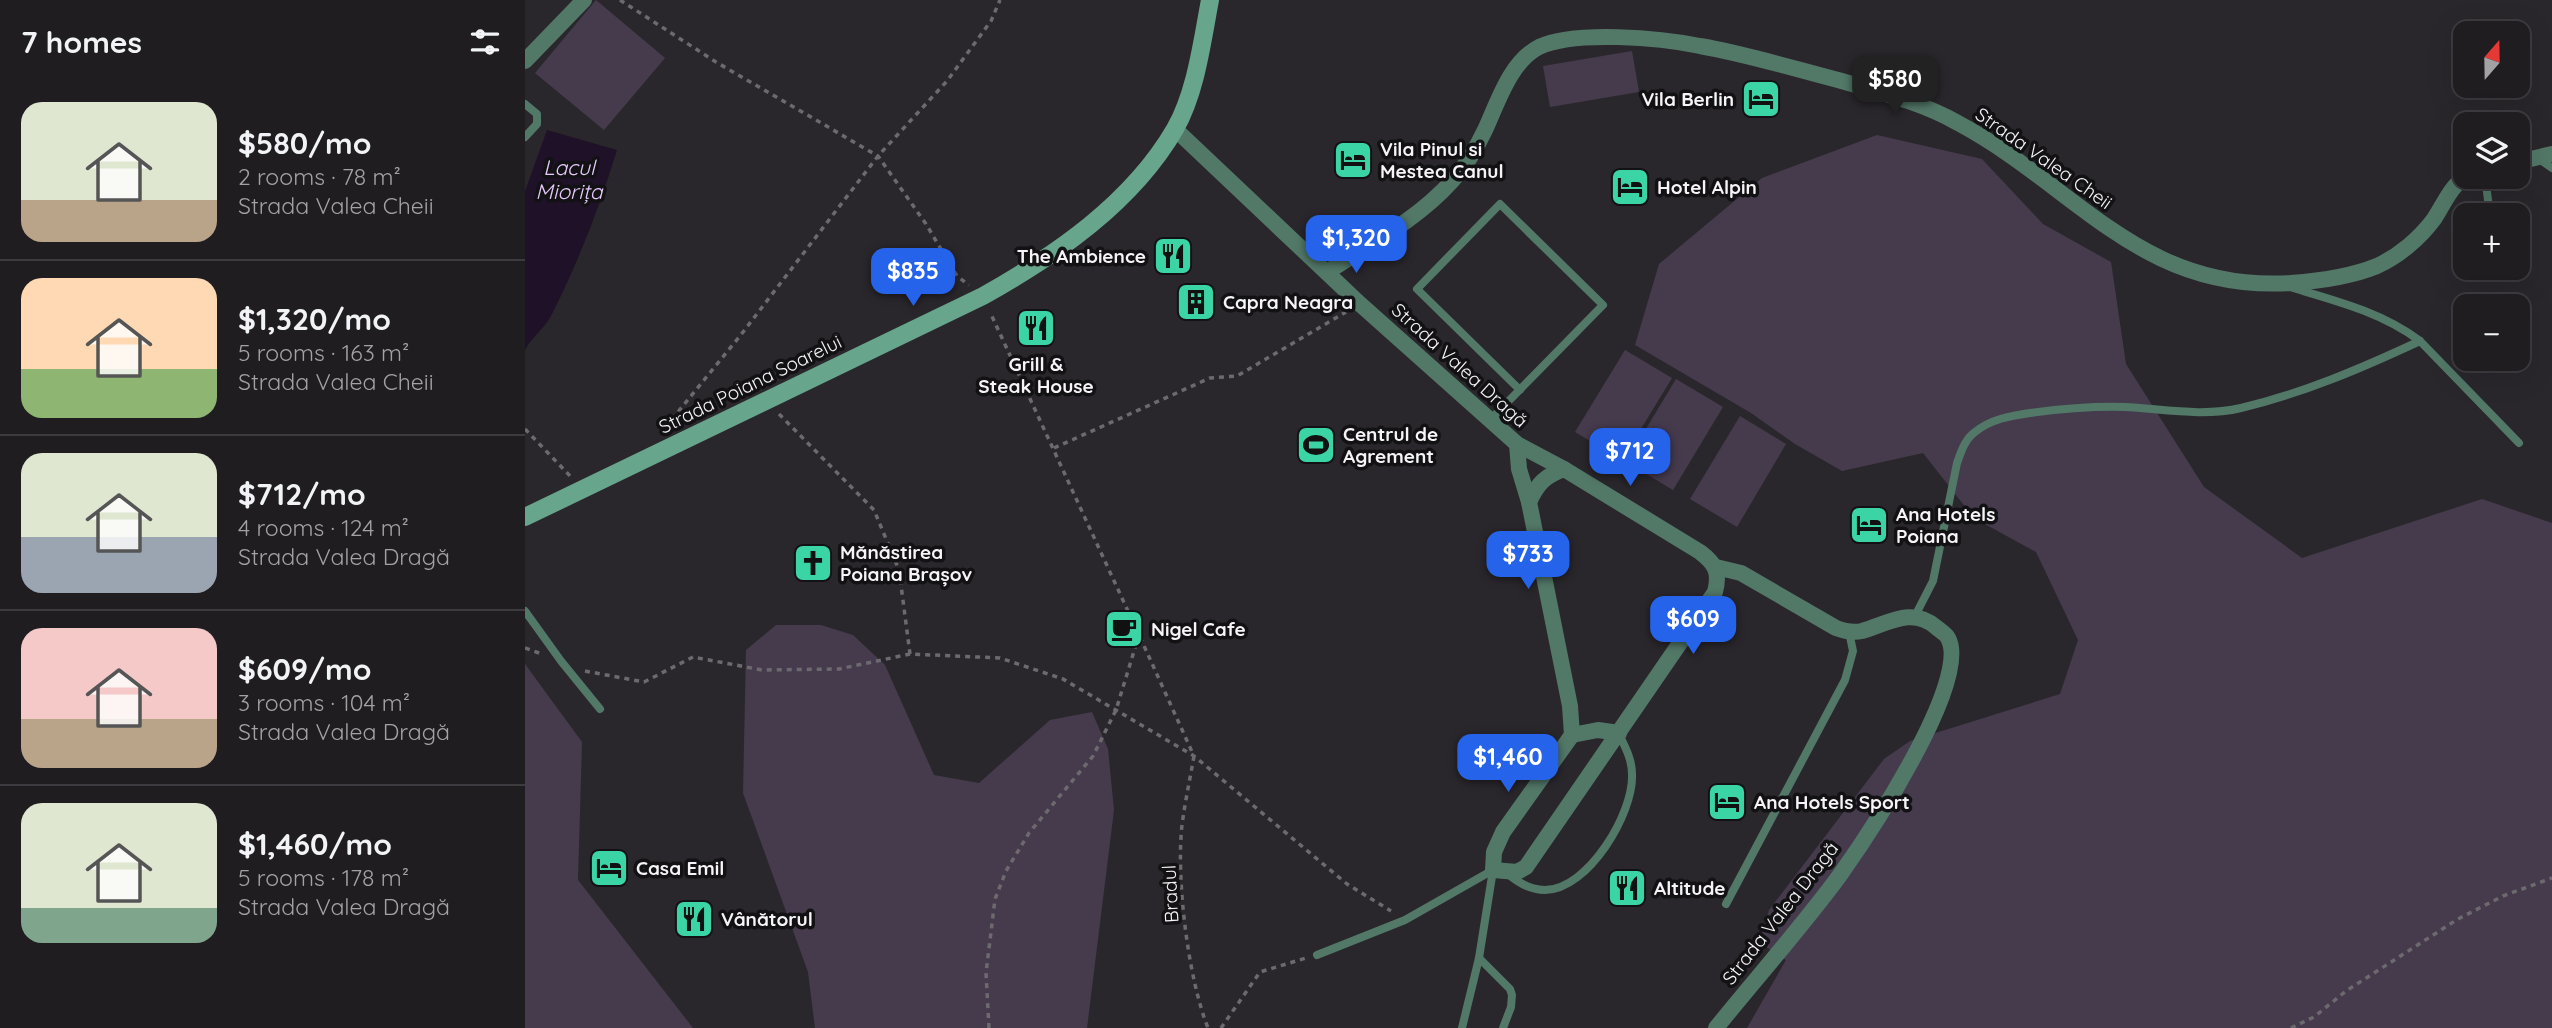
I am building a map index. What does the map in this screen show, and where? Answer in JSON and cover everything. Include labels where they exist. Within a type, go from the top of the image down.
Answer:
[{"type":"street","points":[[525,61],[583,0]]},
{"type":"street","name":"Strada Poiana Soarelui","points":[[525,517],[983,296],[1036,266],[1110,208],[1140,176],[1175,129],[1191,83],[1210,0]]},
{"type":"street","name":"Strada Valea Cheii","points":[[1327,272],[1404,223],[1453,180],[1469,160],[1512,74],[1536,48],[1555,41],[1622,37],[1671,40],[1719,49],[1829,78],[1924,107],[1960,123],[1993,144],[2133,245],[2171,264],[2211,278],[2246,284],[2315,281],[2378,265],[2400,253],[2433,219],[2453,189]]},
{"type":"street","name":"Strada Valea Dragă","points":[[1175,129],[1360,304],[1517,444],[1700,552],[1716,567],[1741,573],[1836,628],[1849,632]]},
{"type":"street","points":[[1517,444],[1519,469],[1529,502],[1570,706],[1572,735],[1503,832],[1494,852],[1500,872],[1517,872],[1526,867],[1715,592],[1718,579],[1716,567]]},
{"type":"street","points":[[1529,502],[1539,482],[1548,474],[1564,470]]},
{"type":"street","points":[[1849,632],[1860,631],[1893,619],[1915,616]]},
{"type":"street","name":"Strada Valea Dragă","points":[[1716,1028],[1840,875],[1901,782],[1942,698],[1952,664],[1948,638],[1930,622],[1915,616]]},
{"type":"street","points":[[1572,735],[1598,730],[1619,733]]},
{"type":"lane","points":[[525,104],[537,114],[537,124],[525,137]]},
{"type":"lane","points":[[2544,156],[2552,168]]},
{"type":"lane","points":[[1490,420],[1520,390],[1604,304],[1500,204],[1416,289],[1520,390]]},
{"type":"lane","points":[[2280,284],[2388,320],[2420,341],[2519,443]]},
{"type":"lane","points":[[1915,616],[1933,581],[1957,463],[1963,447],[1973,433],[1991,422],[2052,410],[2123,407],[2193,413],[2239,409],[2347,375],[2420,341]]},
{"type":"lane","points":[[525,611],[600,709]]},
{"type":"lane","points":[[1726,904],[1845,680],[1853,651],[1849,632]]},
{"type":"lane","points":[[1500,872],[1519,884],[1545,890],[1569,884],[1597,858],[1614,834],[1633,776],[1630,758],[1619,733]]},
{"type":"lane","points":[[1317,955],[1405,920],[1500,872]]},
{"type":"lane","points":[[1462,1028],[1500,872]]},
{"type":"lane","points":[[1479,958],[1510,989],[1512,995],[1503,1028]]},
{"type":"path","points":[[620,0],[716,62],[878,156],[926,224],[957,276],[983,296],[1194,756]]},
{"type":"path","points":[[651,456],[673,418],[740,336],[878,156],[947,80],[991,21],[1000,0]]},
{"type":"path","points":[[1054,448],[1210,377],[1237,376],[1360,304]]},
{"type":"path","points":[[765,400],[874,510],[899,570],[911,654]]},
{"type":"path","points":[[525,429],[583,489]]},
{"type":"path","points":[[989,1028],[986,973],[995,899],[1006,871],[1029,833],[1093,756],[1116,710],[1139,635]]},
{"type":"path","points":[[525,648],[584,671],[645,682],[693,657],[762,670],[839,669],[911,654],[1000,658],[1063,679],[1194,756],[1346,884],[1405,920]]},
{"type":"path","name":"Bradul","points":[[1194,756],[1182,828],[1183,907],[1200,1008],[1208,1028]]},
{"type":"path","points":[[2291,1028],[2314,1017],[2346,991],[2458,919],[2503,896],[2552,878]]},
{"type":"path","points":[[1221,1028],[1259,972],[1317,955]]},
{"type":"shaded area","points":[[596,0],[665,58],[604,130],[535,73]]},
{"type":"shaded area","points":[[1632,51],[1639,92],[1550,107],[1543,66]]},
{"type":"shaded area","points":[[1877,135],[1982,159],[2043,224],[2111,262],[2126,364],[2204,487],[2302,558],[2482,499],[2552,523],[2552,1028],[1747,1028],[1786,960],[1759,942],[1769,910],[1884,759],[1910,741],[2060,694],[2078,640],[2036,552],[1974,518],[1923,453],[1842,471],[1795,444],[1751,413],[1635,345],[1659,264],[1762,178]]},
{"type":"shaded area","points":[[1625,350],[1672,378],[1622,460],[1575,432]]},
{"type":"shaded area","points":[[1676,379],[1723,407],[1673,490],[1626,462]]},
{"type":"shaded area","points":[[1740,416],[1786,444],[1737,527],[1690,499]]},
{"type":"shaded area","points":[[776,625],[821,625],[853,635],[885,665],[934,775],[979,783],[1050,720],[1092,712],[1108,749],[1114,810],[1087,1028],[815,1028],[808,972],[743,793],[746,650]]},
{"type":"shaded area","points":[[525,664],[582,742],[578,880],[693,1028],[525,1028]]},
{"type":"water","name":"Lacul Miorița","points":[[547,130],[617,150],[596,213],[570,276],[551,316],[525,350],[525,191]]},
{"type":"place","name":"Vila Berlin","points":[[1761,99]]},
{"type":"place","name":"Vila Pinul si Mestea Canul","points":[[1353,160]]},
{"type":"place","name":"Hotel Alpin","points":[[1630,187]]},
{"type":"place","name":"The Ambience","points":[[1173,256]]},
{"type":"place","name":"Capra Neagra","points":[[1196,302]]},
{"type":"place","name":"Grill & Steak House","points":[[1036,328]]},
{"type":"place","name":"Centrul de Agrement","points":[[1316,445]]},
{"type":"place","name":"Ana Hotels Poiana","points":[[1869,525]]},
{"type":"place","name":"Mănăstirea Poiana Brașov","points":[[813,563]]},
{"type":"place","name":"Nigel Cafe","points":[[1124,629]]},
{"type":"place","name":"Ana Hotels Sport","points":[[1727,802]]},
{"type":"place","name":"Casa Emil","points":[[609,868]]},
{"type":"place","name":"Altitude","points":[[1627,888]]},
{"type":"place","name":"Vânătorul","points":[[694,919]]}]
